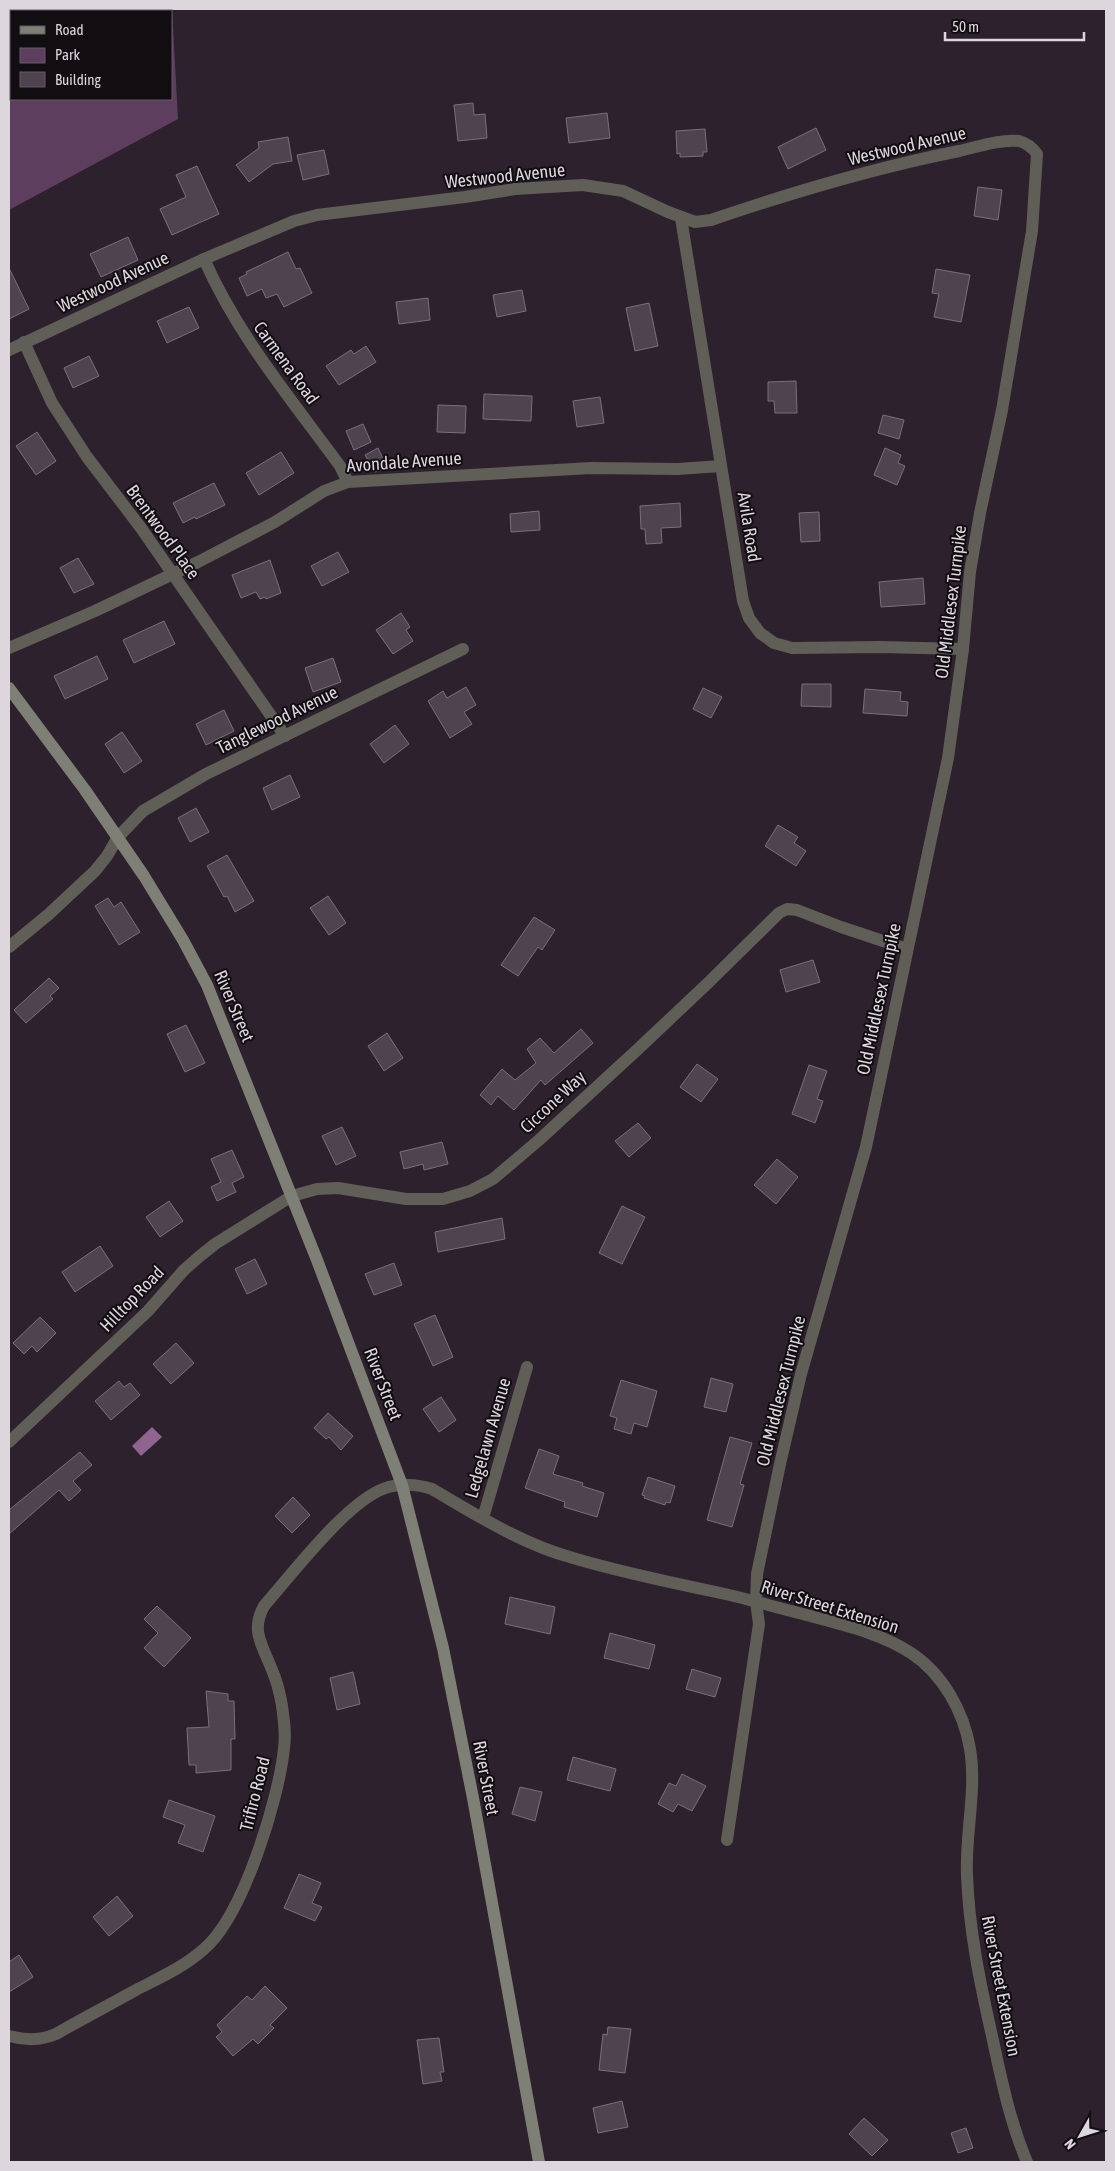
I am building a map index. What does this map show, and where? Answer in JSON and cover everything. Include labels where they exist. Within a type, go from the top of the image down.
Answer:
[{"type":"main road","name":"River Street","points":[[9,688],[118,837],[167,911],[207,985],[292,1196],[402,1485],[443,1648],[473,1798],[539,2162]]},
{"type":"street","name":"Westwood Avenue","points":[[9,350],[204,259],[281,226],[316,214],[465,197],[515,189],[583,185],[623,191],[681,218],[695,222],[711,220],[854,175],[1008,141],[1025,143],[1035,151],[1038,158]]},
{"type":"street","name":"Old Middlesex Turnpike","points":[[727,1840],[759,1624],[756,1602],[757,1574],[798,1383],[866,1147],[948,758],[963,648],[970,572],[1007,382],[1032,231],[1038,158]]},
{"type":"street","name":"Avila Road","points":[[681,218],[743,601],[754,626],[767,638],[792,648],[880,646],[963,648]]},
{"type":"street","name":"Carmena Road","points":[[204,259],[217,288],[250,345],[340,466],[348,482]]},
{"type":"street","name":"Brentwood Place","points":[[24,342],[52,403],[87,457],[173,574],[285,736]]},
{"type":"street","name":"Avondale Avenue","points":[[9,648],[96,612],[275,522],[324,491],[348,482],[591,468],[721,466]]},
{"type":"street","name":"Tanglewood Avenue","points":[[9,947],[49,914],[95,871],[108,856],[118,837],[136,817],[165,797],[206,774],[463,649]]},
{"type":"street","name":"Ciccone Way","points":[[292,1196],[317,1189],[338,1188],[406,1199],[443,1199],[457,1196],[484,1185],[505,1170],[704,988],[771,919],[787,909],[797,910],[907,949]]},
{"type":"street","name":"Hilltop Road","points":[[9,1442],[148,1311],[184,1270],[200,1256],[215,1244],[292,1196]]},
{"type":"street","name":"Ledgelawn Avenue","points":[[483,1518],[527,1366]]},
{"type":"street","name":"River Street Extension","points":[[402,1485],[432,1489],[540,1548],[574,1559],[756,1602],[869,1634],[898,1646],[923,1662],[933,1672],[956,1705],[964,1723],[970,1750],[972,1779],[966,1874],[970,1918],[978,1975],[1015,2131],[1027,2162]]},
{"type":"street","name":"Trifiro Road","points":[[9,2036],[28,2040],[42,2039],[56,2034],[193,1958],[212,1941],[227,1922],[239,1898],[261,1841],[277,1783],[284,1748],[279,1691],[258,1632],[257,1621],[260,1613],[308,1555],[350,1511],[376,1492],[402,1485]]},
{"type":"green space","points":[[9,9],[172,9],[178,119],[9,210]]},
{"type":"shaded area","points":[[152,1427],[162,1437],[141,1456],[132,1446]]},
{"type":"building","points":[[473,103],[474,115],[485,114],[487,138],[458,141],[454,105]]},
{"type":"building","points":[[607,113],[610,138],[569,143],[566,118]]},
{"type":"building","points":[[816,128],[826,150],[788,169],[778,147]]},
{"type":"building","points":[[705,129],[707,152],[703,152],[703,156],[680,157],[680,153],[677,154],[676,131]]},
{"type":"building","points":[[288,137],[292,161],[273,164],[249,182],[236,165],[259,148],[258,142]]},
{"type":"building","points":[[324,150],[329,174],[303,180],[297,155]]},
{"type":"building","points":[[197,166],[219,214],[172,235],[160,209],[186,197],[176,175]]},
{"type":"building","points":[[978,187],[1002,190],[998,220],[974,216]]},
{"type":"building","points":[[128,237],[138,260],[101,277],[90,254]]},
{"type":"building","points":[[288,252],[296,269],[300,268],[312,293],[284,307],[277,294],[266,298],[262,289],[247,296],[239,278],[247,274],[246,272]]},
{"type":"building","points":[[9,268],[29,309],[9,319]]},
{"type":"building","points":[[936,269],[970,275],[961,322],[934,317],[939,294],[932,293]]},
{"type":"building","points":[[522,290],[526,311],[497,317],[493,295]]},
{"type":"building","points":[[428,298],[430,320],[399,324],[396,302]]},
{"type":"building","points":[[649,303],[658,346],[635,351],[626,308]]},
{"type":"building","points":[[189,307],[199,328],[167,343],[157,321]]},
{"type":"building","points":[[366,346],[376,362],[339,385],[326,366],[351,350],[354,354]]},
{"type":"building","points":[[89,356],[99,376],[73,388],[64,368]]},
{"type":"building","points":[[796,381],[797,413],[775,413],[774,401],[768,401],[768,382]]},
{"type":"building","points":[[484,394],[532,396],[531,421],[483,419]]},
{"type":"building","points":[[600,397],[604,423],[577,427],[573,401]]},
{"type":"building","points":[[438,405],[466,406],[465,433],[437,432]]},
{"type":"building","points":[[883,415],[904,420],[899,439],[878,433]]},
{"type":"building","points":[[363,424],[371,442],[354,450],[346,431]]},
{"type":"building","points":[[37,432],[56,461],[36,475],[16,446]]},
{"type":"building","points":[[378,448],[388,469],[374,472],[365,455]]},
{"type":"building","points":[[885,448],[901,455],[898,463],[905,466],[897,485],[874,475]]},
{"type":"building","points":[[281,452],[294,473],[259,495],[246,473]]},
{"type":"building","points":[[214,483],[225,505],[183,523],[173,503]]},
{"type":"building","points":[[680,503],[681,527],[661,528],[662,543],[646,544],[645,529],[641,529],[640,506]]},
{"type":"building","points":[[539,511],[540,530],[511,532],[510,514]]},
{"type":"building","points":[[819,512],[820,541],[801,542],[799,513]]},
{"type":"building","points":[[338,552],[349,572],[322,586],[311,566]]},
{"type":"building","points":[[78,558],[94,584],[74,593],[60,568]]},
{"type":"building","points":[[270,560],[281,593],[266,599],[265,597],[260,599],[256,592],[241,598],[232,575]]},
{"type":"building","points":[[923,578],[925,604],[881,607],[879,582]]},
{"type":"building","points":[[401,613],[410,627],[406,630],[413,641],[393,654],[376,630]]},
{"type":"building","points":[[164,621],[175,644],[134,663],[123,640]]},
{"type":"building","points":[[97,656],[108,679],[65,699],[54,676]]},
{"type":"building","points":[[333,658],[341,682],[313,692],[305,668]]},
{"type":"building","points":[[802,684],[831,684],[831,707],[801,706]]},
{"type":"building","points":[[466,687],[476,705],[464,712],[472,724],[450,738],[428,701],[443,691],[447,698]]},
{"type":"building","points":[[703,688],[722,697],[711,718],[693,709]]},
{"type":"building","points":[[865,689],[901,692],[900,701],[908,702],[907,716],[863,713]]},
{"type":"building","points":[[224,710],[234,731],[206,745],[196,724]]},
{"type":"building","points":[[395,725],[409,744],[384,763],[370,744]]},
{"type":"building","points":[[122,732],[142,761],[124,773],[105,744]]},
{"type":"building","points":[[290,775],[300,797],[272,810],[263,788]]},
{"type":"building","points":[[196,808],[209,832],[190,842],[178,818]]},
{"type":"building","points":[[778,825],[798,837],[794,843],[806,851],[796,866],[765,846]]},
{"type":"building","points":[[227,855],[254,901],[235,912],[227,896],[224,897],[207,866]]},
{"type":"building","points":[[328,896],[346,923],[329,935],[310,908]]},
{"type":"building","points":[[108,898],[114,907],[121,902],[140,932],[119,945],[95,906]]},
{"type":"building","points":[[534,917],[555,930],[542,950],[538,947],[518,976],[501,965]]},
{"type":"building","points":[[813,960],[820,982],[786,992],[780,970]]},
{"type":"building","points":[[49,978],[59,988],[50,996],[53,999],[26,1023],[14,1010]]},
{"type":"building","points":[[186,1025],[205,1063],[185,1072],[167,1034]]},
{"type":"building","points":[[581,1029],[593,1043],[545,1085],[541,1080],[514,1110],[498,1096],[491,1105],[480,1095],[502,1069],[515,1080],[536,1063],[527,1049],[540,1038],[554,1053]]},
{"type":"building","points":[[387,1033],[403,1058],[384,1071],[368,1046]]},
{"type":"building","points":[[697,1064],[718,1079],[701,1102],[680,1087]]},
{"type":"building","points":[[809,1065],[827,1071],[817,1099],[823,1101],[815,1123],[792,1114]]},
{"type":"building","points":[[638,1123],[651,1138],[629,1157],[615,1141]]},
{"type":"building","points":[[342,1127],[356,1156],[336,1165],[322,1136]]},
{"type":"building","points":[[442,1142],[448,1164],[424,1170],[423,1164],[404,1169],[400,1152]]},
{"type":"building","points":[[232,1150],[244,1177],[232,1183],[236,1192],[217,1201],[211,1187],[221,1182],[211,1159]]},
{"type":"building","points":[[777,1159],[798,1177],[776,1204],[754,1185]]},
{"type":"building","points":[[169,1201],[183,1221],[160,1237],[146,1217]]},
{"type":"building","points":[[622,1206],[645,1217],[622,1264],[599,1253]]},
{"type":"building","points":[[502,1218],[505,1239],[438,1252],[435,1232]]},
{"type":"building","points":[[100,1246],[113,1266],[75,1292],[62,1272]]},
{"type":"building","points":[[255,1259],[267,1284],[247,1294],[235,1269]]},
{"type":"building","points":[[394,1263],[402,1285],[374,1295],[365,1274]]},
{"type":"building","points":[[435,1315],[453,1357],[433,1366],[414,1324]]},
{"type":"building","points":[[40,1317],[56,1333],[37,1352],[32,1346],[24,1354],[13,1343]]},
{"type":"building","points":[[176,1343],[194,1363],[171,1384],[153,1364]]},
{"type":"building","points":[[711,1378],[733,1384],[726,1412],[704,1407]]},
{"type":"building","points":[[621,1380],[657,1391],[647,1427],[634,1423],[631,1434],[614,1429],[617,1418],[610,1416]]},
{"type":"building","points":[[119,1381],[124,1387],[130,1383],[140,1395],[111,1420],[95,1401]]},
{"type":"building","points":[[441,1397],[456,1420],[439,1432],[423,1409]]},
{"type":"building","points":[[328,1413],[353,1436],[341,1450],[329,1437],[326,1439],[314,1428]]},
{"type":"building","points":[[730,1437],[752,1443],[740,1484],[744,1485],[732,1527],[707,1520]]},
{"type":"building","points":[[539,1449],[559,1456],[553,1474],[583,1483],[582,1486],[604,1493],[597,1517],[564,1507],[565,1502],[525,1488]]},
{"type":"building","points":[[80,1452],[92,1465],[73,1481],[81,1490],[69,1501],[59,1490],[9,1534],[9,1510]]},
{"type":"building","points":[[648,1477],[675,1486],[670,1503],[666,1502],[665,1505],[644,1498],[645,1496],[642,1495]]},
{"type":"building","points":[[293,1497],[310,1515],[292,1533],[275,1516]]},
{"type":"building","points":[[510,1597],[555,1607],[550,1634],[505,1624]]},
{"type":"building","points":[[157,1606],[191,1638],[164,1667],[144,1648],[158,1633],[144,1619]]},
{"type":"building","points":[[610,1633],[655,1645],[649,1669],[604,1658]]},
{"type":"building","points":[[692,1669],[721,1678],[715,1697],[686,1689]]},
{"type":"building","points":[[353,1672],[360,1704],[337,1710],[330,1678]]},
{"type":"building","points":[[206,1691],[228,1694],[228,1701],[234,1701],[235,1739],[231,1739],[231,1770],[196,1773],[196,1765],[189,1765],[187,1728],[209,1727]]},
{"type":"building","points":[[573,1757],[616,1769],[610,1791],[567,1780]]},
{"type":"building","points":[[682,1774],[706,1786],[692,1811],[678,1804],[673,1812],[658,1804],[669,1783],[676,1786]]},
{"type":"building","points":[[520,1787],[542,1792],[535,1821],[512,1814]]},
{"type":"building","points":[[169,1800],[215,1816],[203,1852],[178,1843],[185,1825],[163,1817]]},
{"type":"building","points":[[299,1874],[321,1883],[312,1903],[322,1907],[315,1921],[284,1908]]},
{"type":"building","points":[[117,1896],[133,1916],[109,1936],[93,1917]]},
{"type":"building","points":[[19,1955],[33,1977],[9,1992],[9,1962]]},
{"type":"building","points":[[265,1986],[287,2008],[270,2025],[274,2028],[258,2044],[253,2039],[233,2056],[216,2037],[222,2032],[217,2025],[247,1996],[252,2000]]},
{"type":"building","points":[[608,2027],[631,2029],[625,2073],[599,2070],[603,2034],[607,2035]]},
{"type":"building","points":[[439,2038],[444,2072],[440,2072],[442,2081],[423,2084],[417,2040]]},
{"type":"building","points":[[622,2101],[628,2127],[598,2133],[593,2108]]},
{"type":"building","points":[[864,2118],[888,2140],[872,2156],[849,2134]]},
{"type":"building","points":[[966,2128],[973,2148],[958,2153],[951,2133]]}]
